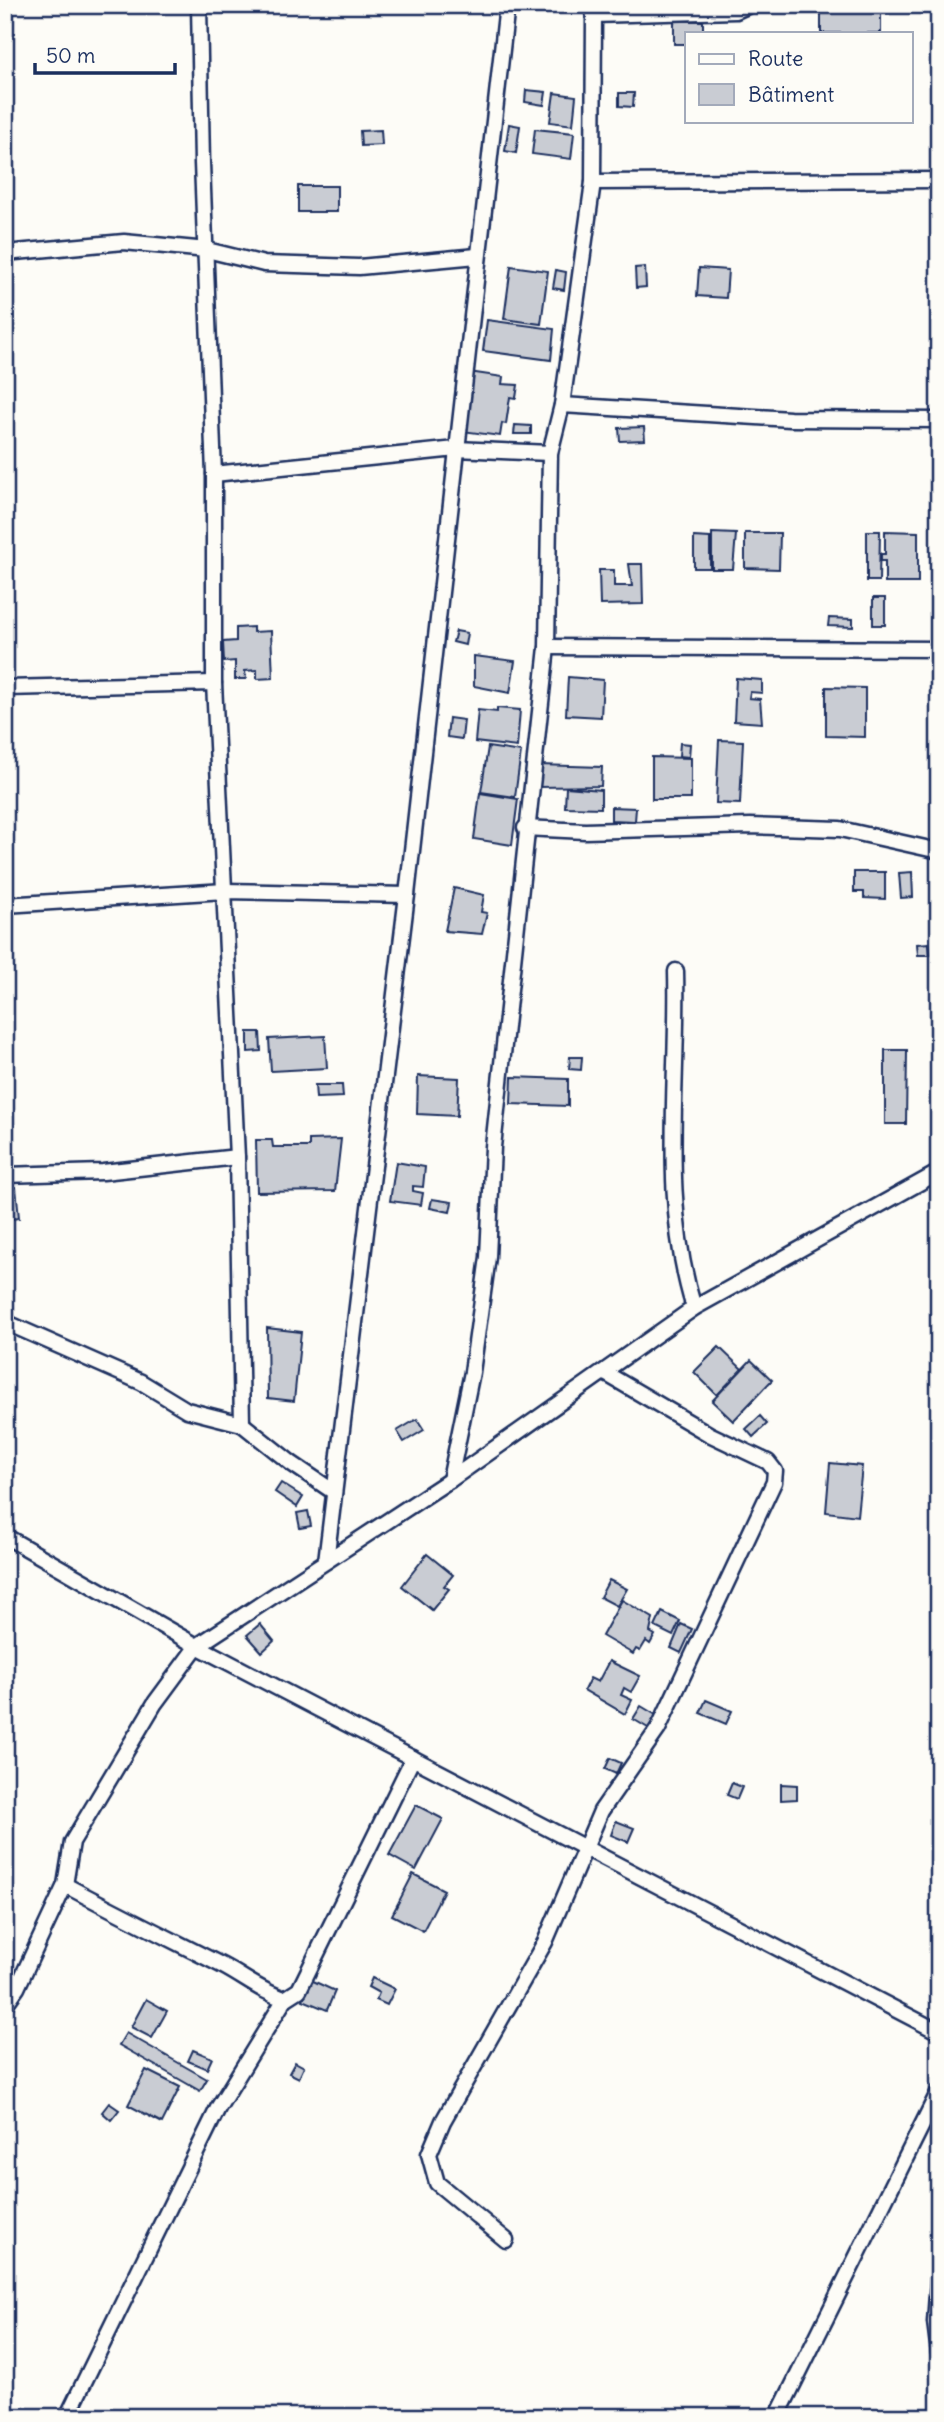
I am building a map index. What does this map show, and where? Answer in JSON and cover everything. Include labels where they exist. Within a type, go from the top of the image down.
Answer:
[{"type":"street","points":[[199,5],[214,474],[214,683],[237,1157],[242,1424]]},
{"type":"street","points":[[326,1561],[407,895],[507,5]]},
{"type":"street","points":[[450,1480],[472,1373],[488,1257],[493,1147],[547,647],[550,453],[562,405],[593,182],[592,10],[736,11],[749,5]]},
{"type":"street","points":[[593,182],[939,180]]},
{"type":"street","points":[[5,253],[124,242],[207,250],[264,264],[345,266],[477,256]]},
{"type":"street","points":[[562,405],[790,419],[939,420]]},
{"type":"street","points":[[214,474],[456,449],[550,453]]},
{"type":"street","points":[[547,647],[939,649]]},
{"type":"street","points":[[5,688],[214,683]]},
{"type":"street","points":[[526,828],[585,831],[750,826],[840,829],[939,851]]},
{"type":"street","points":[[5,905],[225,891],[407,895]]},
{"type":"street","points":[[676,971],[673,1163],[687,1285],[694,1308]]},
{"type":"street","points":[[5,1175],[103,1172],[237,1157]]},
{"type":"street","points":[[5,2004],[17,1988],[65,1885],[72,1842],[155,1703],[197,1646],[450,1480],[694,1308],[939,1172]]},
{"type":"street","points":[[5,1322],[141,1382],[187,1409],[242,1424],[290,1463],[334,1492]]},
{"type":"street","points":[[506,2240],[437,2183],[431,2171],[429,2154],[443,2121],[545,1942],[584,1847],[607,1802],[658,1729],[774,1482],[775,1471],[768,1462],[709,1434],[605,1373]]},
{"type":"street","points":[[5,1536],[197,1646],[939,2032]]},
{"type":"street","points":[[67,2417],[218,2108],[285,1999],[299,1990],[413,1758]]},
{"type":"street","points":[[65,1885],[158,1936],[225,1967],[268,1994],[285,1999]]},
{"type":"street","points":[[777,2417],[939,2091]]},
{"type":"street","points":[[939,2266],[934,2322],[939,2353]]},
{"type":"building","points":[[881,5],[881,32],[821,32],[821,6]]},
{"type":"building","points":[[674,21],[703,21],[703,32],[685,32],[685,44],[674,44]]},
{"type":"building","points":[[526,90],[546,92],[544,105],[525,102]]},
{"type":"building","points":[[554,93],[576,96],[573,125],[550,122]]},
{"type":"building","points":[[619,93],[634,93],[633,107],[619,106]]},
{"type":"building","points":[[509,124],[520,126],[516,153],[505,151]]},
{"type":"building","points":[[535,129],[574,133],[571,159],[532,154]]},
{"type":"building","points":[[381,130],[382,145],[361,146],[360,131]]},
{"type":"building","points":[[298,186],[337,186],[337,212],[298,212]]},
{"type":"building","points":[[511,266],[548,271],[541,324],[504,319]]},
{"type":"building","points":[[645,267],[646,287],[636,288],[635,268]]},
{"type":"building","points":[[699,268],[728,270],[726,298],[697,296]]},
{"type":"building","points":[[556,270],[566,272],[564,290],[553,288]]},
{"type":"building","points":[[487,320],[554,329],[551,360],[483,351]]},
{"type":"building","points":[[469,372],[503,377],[502,384],[518,385],[516,398],[510,397],[506,424],[502,423],[500,436],[462,431]]},
{"type":"building","points":[[515,425],[531,426],[531,434],[514,434]]},
{"type":"building","points":[[644,427],[645,440],[620,441],[619,428]]},
{"type":"building","points":[[867,531],[880,531],[879,581],[867,581]]},
{"type":"building","points":[[885,531],[918,532],[918,583],[885,583],[885,561],[881,561],[881,554],[885,554]]},
{"type":"building","points":[[712,533],[736,534],[733,569],[712,569]]},
{"type":"building","points":[[745,533],[780,533],[779,569],[745,568]]},
{"type":"building","points":[[694,537],[710,538],[710,568],[694,568]]},
{"type":"building","points":[[629,564],[642,564],[643,604],[600,605],[599,570],[614,570],[614,586],[632,586]]},
{"type":"building","points":[[873,598],[885,598],[885,625],[873,625]]},
{"type":"building","points":[[829,618],[853,619],[853,627],[828,626]]},
{"type":"building","points":[[253,627],[253,632],[271,631],[273,678],[257,679],[257,670],[245,671],[246,679],[235,679],[235,661],[224,662],[223,642],[236,641],[236,628]]},
{"type":"building","points":[[456,631],[467,633],[465,645],[453,642]]},
{"type":"building","points":[[474,656],[515,661],[510,693],[474,686]]},
{"type":"building","points":[[568,677],[603,680],[601,717],[566,715]]},
{"type":"building","points":[[736,678],[762,680],[762,693],[750,692],[749,698],[760,699],[762,723],[734,721]]},
{"type":"building","points":[[826,687],[865,688],[865,737],[826,736]]},
{"type":"building","points":[[497,708],[520,710],[517,747],[475,742],[478,710],[497,712]]},
{"type":"building","points":[[449,718],[464,720],[462,739],[447,737]]},
{"type":"building","points":[[719,740],[743,741],[740,804],[716,803]]},
{"type":"building","points":[[680,743],[690,744],[689,757],[679,756]]},
{"type":"building","points":[[488,747],[521,752],[515,797],[481,792]]},
{"type":"building","points":[[652,757],[691,758],[691,799],[652,799]]},
{"type":"building","points":[[539,765],[602,767],[601,786],[539,787]]},
{"type":"building","points":[[566,787],[601,790],[601,808],[565,807]]},
{"type":"building","points":[[480,793],[518,799],[512,845],[474,839]]},
{"type":"building","points":[[611,807],[636,808],[635,821],[611,820]]},
{"type":"building","points":[[854,872],[885,872],[885,899],[864,898],[864,892],[854,892]]},
{"type":"building","points":[[912,872],[913,897],[901,898],[899,873]]},
{"type":"building","points":[[454,888],[484,895],[481,912],[487,913],[482,934],[445,931]]},
{"type":"building","points":[[929,943],[930,955],[918,955],[917,944]]},
{"type":"building","points":[[248,1032],[260,1032],[261,1051],[248,1052]]},
{"type":"building","points":[[325,1036],[327,1068],[271,1071],[269,1039]]},
{"type":"building","points":[[885,1050],[907,1050],[906,1124],[885,1124]]},
{"type":"building","points":[[570,1057],[582,1057],[581,1070],[569,1069]]},
{"type":"building","points":[[418,1076],[459,1078],[457,1116],[417,1114]]},
{"type":"building","points":[[512,1077],[568,1079],[568,1106],[511,1104]]},
{"type":"building","points":[[315,1085],[342,1085],[343,1097],[316,1098]]},
{"type":"building","points":[[341,1139],[335,1191],[257,1192],[256,1140],[272,1140],[273,1147],[309,1147],[309,1140]]},
{"type":"building","points":[[396,1162],[425,1167],[423,1187],[413,1186],[413,1191],[423,1193],[421,1205],[390,1201]]},
{"type":"building","points":[[16,1187],[19,1218],[5,1220],[5,1188]]},
{"type":"building","points":[[432,1199],[452,1202],[450,1212],[430,1208]]},
{"type":"building","points":[[267,1328],[301,1332],[294,1401],[268,1398]]},
{"type":"building","points":[[719,1347],[742,1369],[717,1395],[694,1372]]},
{"type":"building","points":[[751,1360],[772,1380],[733,1421],[712,1401]]},
{"type":"building","points":[[760,1416],[767,1424],[753,1437],[746,1429]]},
{"type":"building","points":[[417,1419],[424,1430],[404,1442],[397,1431]]},
{"type":"building","points":[[830,1463],[862,1466],[857,1516],[826,1512]]},
{"type":"building","points":[[281,1483],[303,1497],[297,1507],[275,1492]]},
{"type":"building","points":[[308,1511],[311,1526],[300,1528],[297,1513]]},
{"type":"building","points":[[427,1554],[453,1575],[444,1586],[449,1589],[432,1610],[402,1586]]},
{"type":"building","points":[[609,1580],[627,1589],[617,1606],[600,1597]]},
{"type":"building","points":[[622,1600],[653,1618],[650,1632],[655,1635],[650,1644],[646,1641],[640,1651],[636,1649],[633,1654],[602,1636]]},
{"type":"building","points":[[662,1612],[680,1621],[673,1636],[655,1627]]},
{"type":"building","points":[[260,1624],[274,1641],[262,1652],[247,1635]]},
{"type":"building","points":[[681,1624],[692,1629],[681,1653],[671,1648]]},
{"type":"building","points":[[609,1661],[640,1676],[631,1692],[624,1688],[621,1695],[632,1700],[625,1714],[584,1690],[590,1678],[598,1682]]},
{"type":"building","points":[[706,1700],[732,1711],[726,1724],[700,1713]]},
{"type":"building","points":[[641,1706],[656,1715],[648,1728],[633,1719]]},
{"type":"building","points":[[610,1758],[621,1763],[616,1774],[605,1769]]},
{"type":"building","points":[[732,1783],[742,1787],[737,1799],[727,1795]]},
{"type":"building","points":[[781,1784],[797,1785],[797,1799],[781,1800]]},
{"type":"building","points":[[416,1805],[443,1819],[416,1870],[389,1855]]},
{"type":"building","points":[[616,1821],[634,1828],[628,1842],[611,1835]]},
{"type":"building","points":[[413,1874],[444,1890],[423,1931],[392,1915]]},
{"type":"building","points":[[372,1978],[395,1989],[387,2005],[376,2000],[379,1993],[368,1987]]},
{"type":"building","points":[[311,1980],[335,1991],[327,2010],[303,2000]]},
{"type":"building","points":[[146,1999],[167,2011],[152,2038],[131,2027]]},
{"type":"building","points":[[126,2033],[207,2079],[200,2091],[119,2045]]},
{"type":"building","points":[[193,2050],[212,2058],[207,2069],[188,2061]]},
{"type":"building","points":[[295,2062],[304,2067],[299,2078],[289,2073]]},
{"type":"building","points":[[146,2070],[180,2087],[162,2123],[128,2105]]},
{"type":"building","points":[[109,2103],[119,2110],[111,2120],[102,2112]]}]
